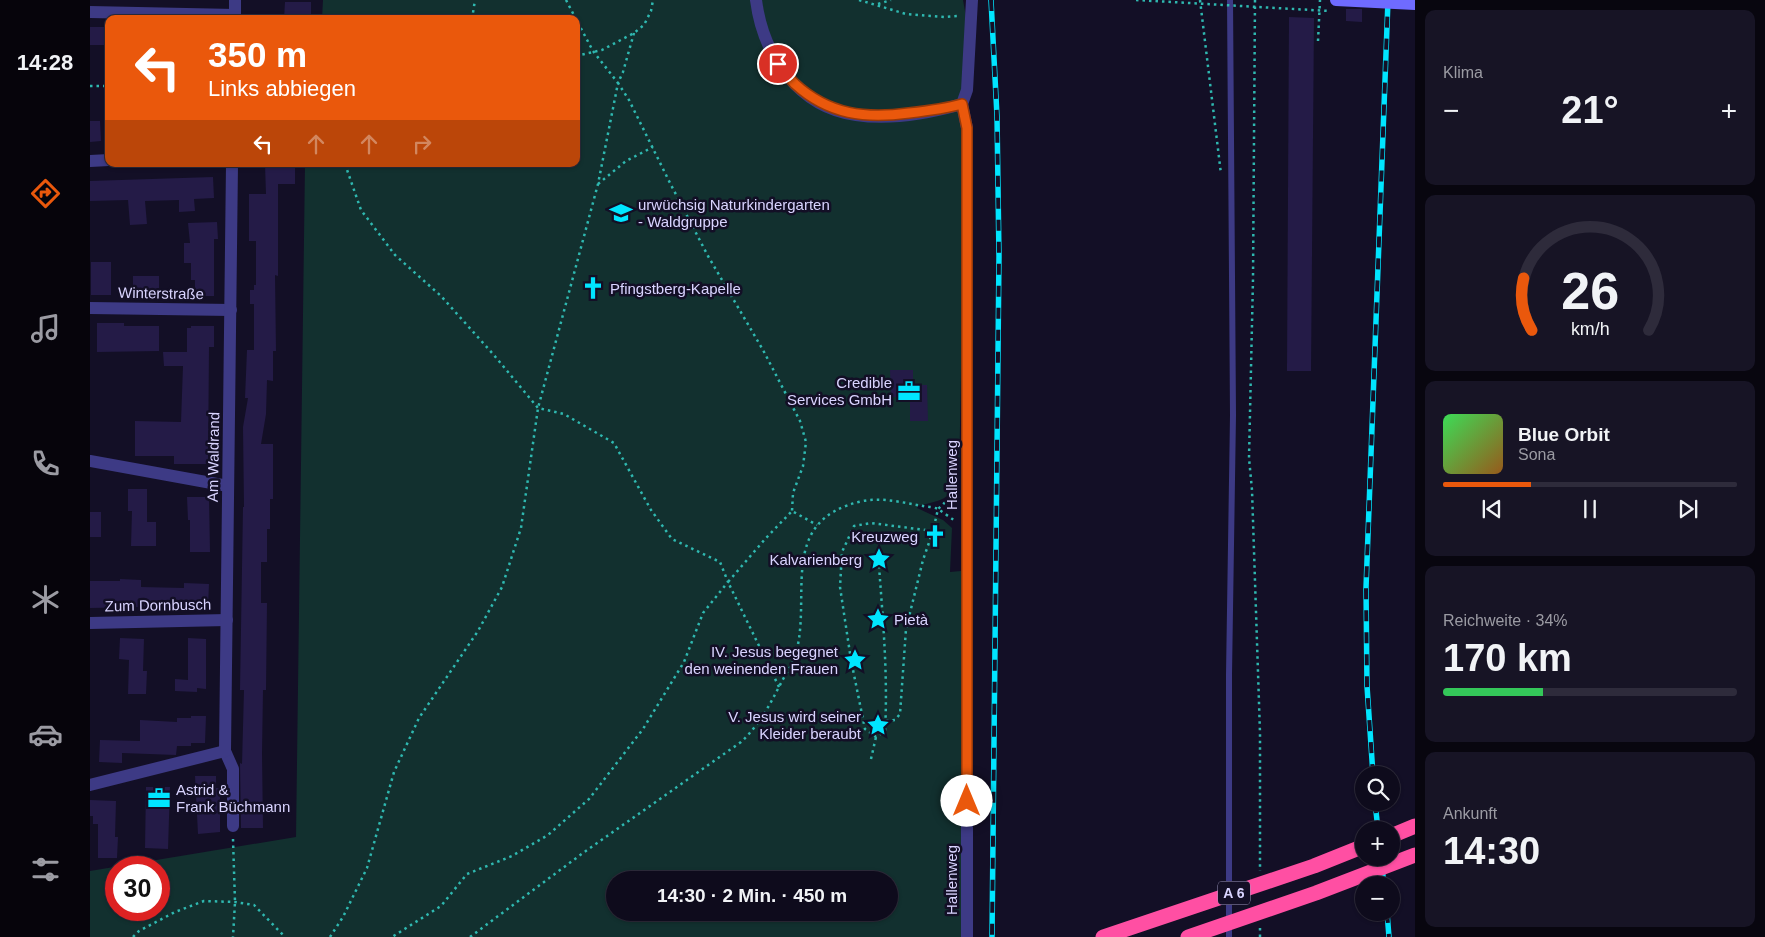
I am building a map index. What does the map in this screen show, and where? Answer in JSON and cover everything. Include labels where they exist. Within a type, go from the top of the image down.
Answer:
[{"type":"highway","points":[[1400,832],[1415,826]]},
{"type":"highway","name":"A 6","points":[[1103,937],[1314,866],[1355,850]]},
{"type":"highway","name":"A 6","points":[[1188,937],[1316,893],[1415,855]]},
{"type":"main road","points":[[1336,6],[1415,4]]},
{"type":"street","points":[[235,0],[235,15]]},
{"type":"street","points":[[756,0],[765,38],[778,64],[795,84],[814,99],[827,106],[855,115],[884,117],[962,104],[967,90],[972,0]]},
{"type":"street","points":[[91,8],[203,15]]},
{"type":"street","name":"Hallenweg","points":[[962,104],[967,128],[967,937]]},
{"type":"street","points":[[90,161],[105,160]]},
{"type":"street","name":"Am Waldrand","points":[[232,167],[225,751],[234,769],[233,826]]},
{"type":"street","name":"Winterstraße","points":[[90,308],[231,310]]},
{"type":"street","points":[[90,461],[228,486]]},
{"type":"street","name":"Zum Dornbusch","points":[[90,622],[227,620]]},
{"type":"street","points":[[90,785],[225,751]]},
{"type":"lane","points":[[1229,937],[1229,675],[1233,415],[1230,0]]},
{"type":"path","points":[[473,15],[475,0]]},
{"type":"path","points":[[566,0],[574,15]]},
{"type":"path","points":[[580,55],[602,50],[634,33],[644,24],[651,10],[653,0]]},
{"type":"path","points":[[859,0],[906,14],[945,17],[972,15]]},
{"type":"path","points":[[876,4],[891,0]]},
{"type":"path","points":[[1136,0],[1336,6]]},
{"type":"path","points":[[1200,0],[1221,181]]},
{"type":"path","points":[[1255,0],[1253,280],[1249,458],[1260,723],[1260,879]]},
{"type":"path","points":[[1318,40],[1320,0]]},
{"type":"path","points":[[392,937],[442,906],[467,874],[512,856],[548,836],[589,799],[643,729],[684,662],[703,613],[766,538],[792,511],[793,493],[803,466],[806,442],[800,421],[763,350],[708,256],[629,100],[593,51],[580,27]]},
{"type":"path","points":[[330,937],[343,917],[367,868],[394,772],[419,718],[478,631],[502,587],[520,528],[538,408],[598,184],[618,83],[634,33]]},
{"type":"path","points":[[90,86],[105,86]]},
{"type":"path","points":[[598,184],[626,161],[652,147]]},
{"type":"path","points":[[346,167],[361,210],[395,255],[441,296],[538,408],[564,414],[614,444],[651,510],[672,539],[720,562],[779,687]]},
{"type":"path","points":[[886,722],[895,720],[900,714],[906,629],[938,509],[958,490],[968,484]]},
{"type":"path","points":[[470,937],[583,853],[741,742],[755,728],[766,713],[794,660],[798,644],[802,568],[807,544],[817,525],[834,513],[852,504],[872,500],[938,509],[968,528]]},
{"type":"path","points":[[792,511],[817,525]]},
{"type":"path","points":[[876,737],[865,729],[851,660],[840,587],[842,552],[854,526],[871,523],[933,531]]},
{"type":"path","points":[[871,759],[876,737],[885,731],[886,722],[885,648],[879,566]]},
{"type":"path","points":[[233,826],[235,902],[233,937]]},
{"type":"path","points":[[133,937],[139,931],[175,912],[204,901],[254,905],[285,937]]},
{"type":"path","points":[[1260,918],[1260,937]]},
{"type":"green space","points":[[323,0],[963,0],[967,22],[959,484],[946,497],[918,506],[917,508],[943,520],[952,528],[950,572],[961,571],[962,937],[90,937],[90,871],[105,869],[105,921],[170,921],[170,858],[296,837],[305,167],[580,167],[580,15],[322,15]]},
{"type":"building","points":[[285,2],[311,2],[311,15],[284,15]]},
{"type":"building","points":[[1346,9],[1362,9],[1362,22],[1346,21]]},
{"type":"building","points":[[1289,17],[1314,18],[1311,371],[1287,371]]},
{"type":"building","points":[[90,27],[105,27],[105,45],[90,45]]},
{"type":"building","points":[[90,121],[100,121],[101,141],[90,142]]},
{"type":"building","points":[[265,167],[295,167],[295,184],[278,184],[278,276],[275,275],[276,351],[273,351],[273,381],[267,380],[266,414],[261,444],[273,444],[273,499],[270,499],[270,529],[267,529],[267,562],[261,562],[261,603],[267,603],[266,690],[263,690],[263,828],[241,828],[240,763],[242,764],[244,690],[240,690],[244,507],[243,427],[248,398],[245,398],[247,350],[254,350],[254,304],[250,304],[250,290],[254,290],[254,285],[256,285],[256,241],[249,241],[249,194],[266,194]]},
{"type":"building","points":[[213,177],[214,198],[194,199],[195,211],[179,212],[179,200],[145,201],[147,224],[130,225],[128,200],[90,201],[90,181]]},
{"type":"building","points":[[217,222],[218,239],[214,239],[214,296],[195,296],[195,280],[191,280],[191,263],[184,263],[184,243],[190,243],[188,223]]},
{"type":"building","points":[[91,262],[111,262],[111,295],[91,295]]},
{"type":"building","points":[[133,276],[159,276],[159,295],[133,295]]},
{"type":"building","points":[[97,323],[124,323],[124,326],[159,326],[159,351],[97,352]]},
{"type":"building","points":[[191,326],[214,326],[214,347],[209,347],[208,464],[174,464],[174,456],[135,456],[135,421],[181,422],[183,366],[164,366],[163,352],[187,352],[187,328],[191,328]]},
{"type":"building","name":"Credible Services GmbH","points":[[890,370],[913,370],[913,385],[927,385],[928,421],[910,421],[910,397],[891,397]]},
{"type":"building","points":[[128,489],[147,489],[147,522],[156,522],[156,546],[131,546],[132,511],[128,511]]},
{"type":"building","points":[[187,497],[209,497],[210,552],[190,552],[190,520],[188,520]]},
{"type":"building","points":[[90,512],[101,512],[101,537],[90,537]]},
{"type":"building","points":[[120,579],[141,580],[141,587],[184,588],[184,583],[209,584],[208,606],[90,608],[90,581],[120,581]]},
{"type":"building","points":[[120,638],[144,639],[143,671],[147,671],[146,694],[128,694],[129,660],[119,659]]},
{"type":"building","points":[[188,638],[206,639],[206,689],[197,688],[197,692],[175,691],[175,679],[188,680]]},
{"type":"building","points":[[191,716],[206,716],[205,743],[177,746],[176,755],[122,753],[122,763],[99,762],[100,740],[140,741],[140,720],[177,722],[177,718],[191,718]]},
{"type":"building","points":[[195,776],[216,776],[216,788],[220,788],[220,832],[198,834]]},
{"type":"building","points":[[146,787],[170,787],[168,849],[145,848]]},
{"type":"building","points":[[90,800],[116,801],[115,837],[118,837],[117,856],[98,858],[98,824],[93,824],[93,816],[90,816]]},
{"type":"railway","points":[[991,0],[997,116],[999,256],[992,937]]},
{"type":"railway","points":[[1372,766],[1367,686],[1366,588],[1388,0]]},
{"type":"railway","points":[[1376,811],[1377,821]]},
{"type":"railway","points":[[1382,866],[1383,876]]},
{"type":"railway","points":[[1388,921],[1389,937]]},
{"type":"place","name":"urwüchsig Naturkindergarten - Waldgruppe","points":[[621,213]]},
{"type":"place","name":"Pfingstberg-Kapelle","points":[[593,288]]},
{"type":"place","name":"Credible Services GmbH","points":[[909,391]]},
{"type":"place","name":"Kreuzweg","points":[[935,536]]},
{"type":"place","name":"Kalvarienberg","points":[[879,559]]},
{"type":"place","name":"Pietà","points":[[878,619]]},
{"type":"place","name":"IV. Jesus begegnet den weinenden Frauen","points":[[855,660]]},
{"type":"place","name":"V. Jesus wird seiner Kleider beraubt","points":[[878,725]]},
{"type":"place","name":"Astrid & Frank Büchmann","points":[[159,798]]},
{"type":"route","points":[[778,64],[795,84],[814,99],[834,109],[855,115],[884,117],[962,104],[967,128],[967,801]]}]
